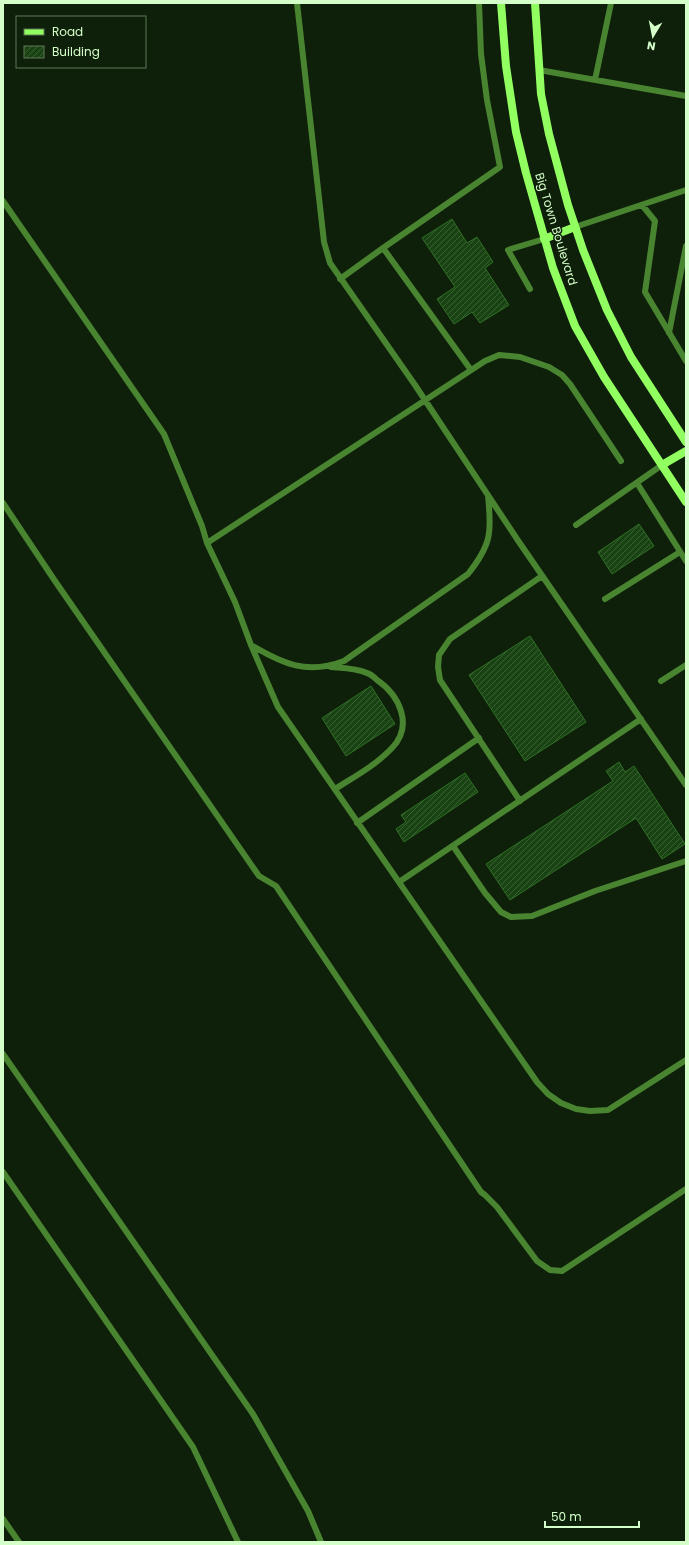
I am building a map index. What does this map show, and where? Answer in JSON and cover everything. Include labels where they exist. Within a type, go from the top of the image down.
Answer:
[{"type":"main road","name":"Big Town Boulevard","points":[[501,3],[506,66],[516,132],[553,268],[576,326],[604,377],[686,502]]},
{"type":"main road","name":"Big Town Boulevard","points":[[535,3],[541,94],[549,134],[575,227],[607,310],[631,357],[686,442]]},
{"type":"main road","points":[[544,239],[575,227]]},
{"type":"main road","points":[[662,465],[686,451]]},
{"type":"lane","points":[[297,3],[324,242],[330,263],[426,401],[542,576],[686,785]]},
{"type":"lane","points":[[340,279],[500,167],[487,100],[482,54],[479,3]]},
{"type":"lane","points":[[595,80],[611,3]]},
{"type":"lane","points":[[539,70],[686,96]]},
{"type":"lane","points":[[575,227],[686,190]]},
{"type":"lane","points":[[3,201],[164,434],[202,526],[207,543],[235,602],[251,645],[278,707],[537,1082],[548,1094],[561,1103],[590,1111],[608,1110],[686,1060]]},
{"type":"lane","points":[[642,205],[655,221],[645,292],[686,361]]},
{"type":"lane","points":[[530,289],[508,250],[544,239]]},
{"type":"lane","points":[[669,334],[686,246]]},
{"type":"lane","points":[[383,248],[471,370]]},
{"type":"lane","points":[[207,543],[426,401],[471,370],[500,354],[520,357],[549,367],[562,375],[570,384],[620,461]]},
{"type":"lane","points":[[576,525],[662,465]]},
{"type":"lane","points":[[637,483],[686,561]]},
{"type":"lane","points":[[251,645],[272,658],[290,665],[304,668],[327,666],[344,661],[468,574],[480,559],[489,539],[490,523],[488,494]]},
{"type":"lane","points":[[3,503],[258,876],[276,886],[481,1192],[497,1207],[537,1261],[550,1270],[562,1271],[686,1190]]},
{"type":"lane","points":[[605,599],[680,552]]},
{"type":"lane","points":[[520,801],[440,680],[438,667],[439,655],[450,639],[542,576]]},
{"type":"lane","points":[[661,681],[686,665]]},
{"type":"lane","points":[[327,666],[368,673],[387,686],[401,708],[402,722],[400,737],[393,748],[372,765],[335,789]]},
{"type":"lane","points":[[399,882],[641,719]]},
{"type":"lane","points":[[357,823],[479,738]]},
{"type":"lane","points":[[453,846],[485,893],[501,912],[511,917],[532,916],[595,891],[686,861]]},
{"type":"lane","points":[[3,1054],[253,1414],[308,1510],[321,1542]]},
{"type":"lane","points":[[3,1172],[193,1447],[238,1542]]},
{"type":"lane","points":[[3,1519],[19,1542]]},
{"type":"building","points":[[452,219],[467,243],[477,237],[493,262],[485,268],[509,305],[480,323],[472,312],[454,324],[437,299],[455,287],[422,238]]},
{"type":"building","points":[[639,524],[654,546],[612,574],[598,552]]},
{"type":"building","points":[[530,636],[586,722],[525,761],[469,675]]},
{"type":"building","points":[[371,686],[395,724],[346,756],[322,718]]},
{"type":"building","points":[[619,762],[625,772],[634,766],[685,844],[662,859],[636,818],[510,900],[486,864],[613,781],[606,771]]},
{"type":"building","points":[[465,773],[478,792],[404,842],[396,829],[406,822],[401,815]]}]
